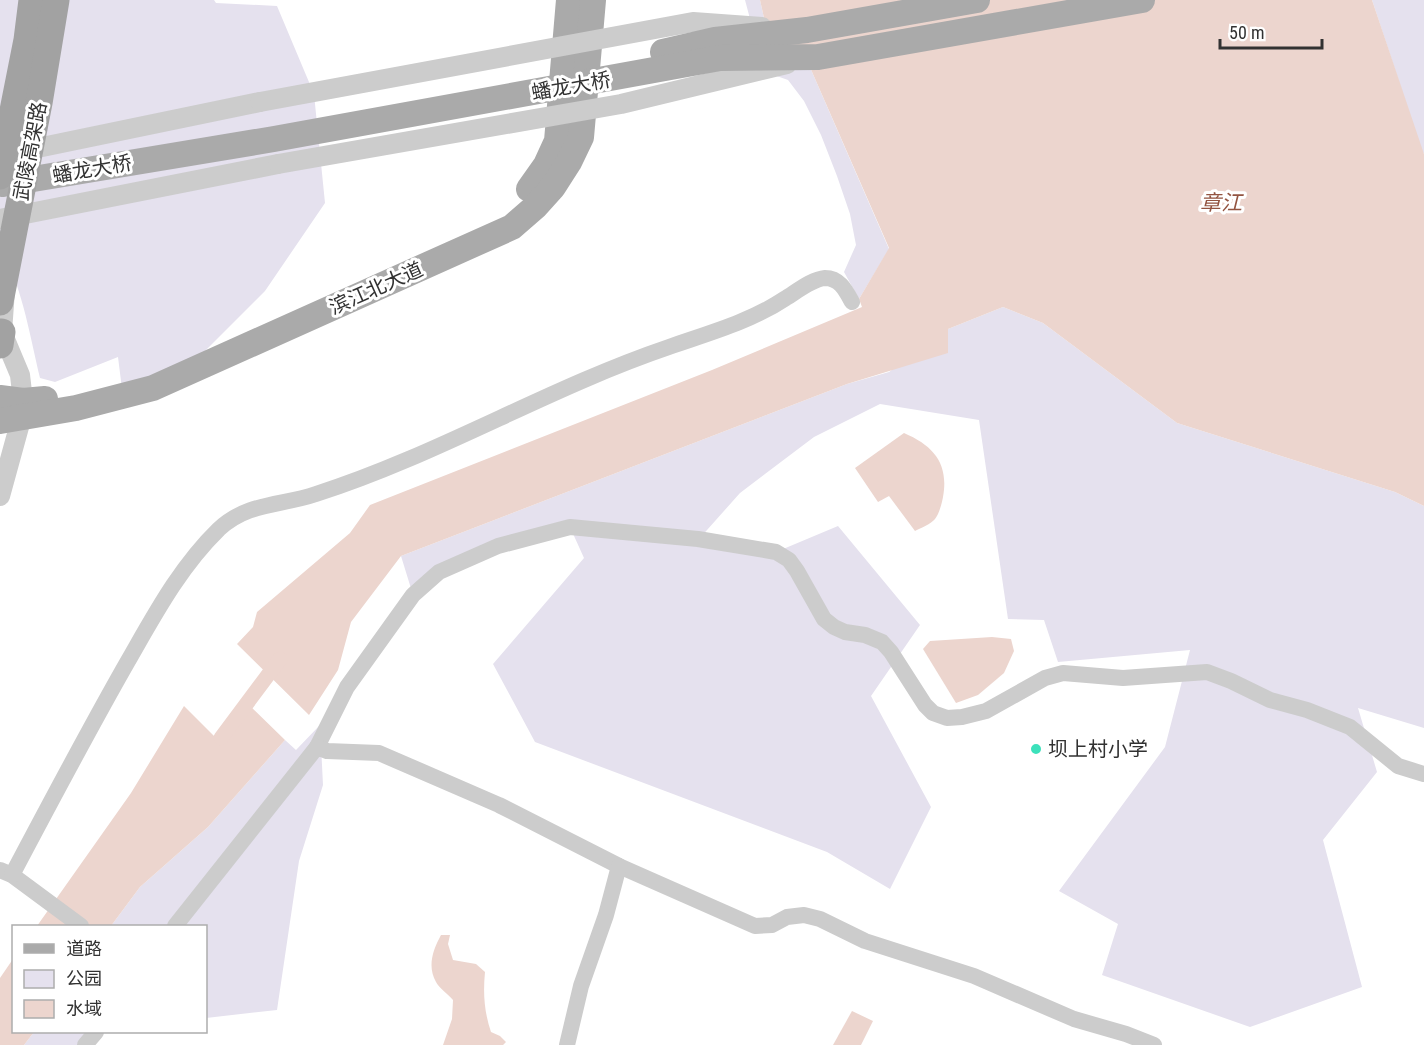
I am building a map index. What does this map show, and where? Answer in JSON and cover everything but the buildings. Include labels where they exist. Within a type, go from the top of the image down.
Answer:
[{"type":"highway","name":"武陵高架路","points":[[0,176],[27,40],[32,0]]},
{"type":"highway","name":"武陵高架路","points":[[0,302],[39,104],[56,0]]},
{"type":"main road","name":"滨江北大道","points":[[11,409],[73,396],[146,375],[503,213],[528,190],[546,165],[557,141],[569,0]]},
{"type":"main road","name":"滨江北大道","points":[[11,409],[76,408],[153,388],[512,227],[553,187],[581,137],[593,0]]},
{"type":"main road","name":"蟠龙大桥","points":[[6,158],[598,66],[715,40],[807,30],[977,0]]},
{"type":"main road","name":"蟠龙大桥","points":[[0,184],[298,134],[720,58],[818,57],[1142,0]]},
{"type":"street","points":[[0,496],[11,409],[20,375],[1,338],[6,158],[260,102],[693,22],[807,30]]},
{"type":"street","points":[[6,218],[278,164],[621,104],[818,57]]},
{"type":"street","points":[[78,925],[6,873],[178,574],[220,528],[248,509],[314,495],[401,463],[578,382],[660,350],[743,322],[768,310],[821,278],[831,279],[843,286],[852,302]]},
{"type":"street","points":[[177,925],[317,747],[347,687],[413,595],[439,572],[498,546],[570,527],[698,539],[776,552],[789,560],[797,571],[824,619],[845,632],[865,635],[882,642],[925,705],[933,713],[947,718],[986,711],[1045,678],[1063,673],[1123,678],[1208,672],[1270,700],[1307,710],[1350,727],[1398,766],[1424,774]]},
{"type":"street","points":[[317,747],[327,751],[378,753],[499,805],[619,866],[755,926],[772,925],[787,917],[804,915],[820,919],[865,941],[974,976],[1074,1019],[1126,1034],[1154,1045]]},
{"type":"street","points":[[567,1045],[581,986],[606,915],[619,866]]},
{"type":"street","points":[[85,1045],[95,1033]]},
{"type":"green space","points":[[0,0],[214,0],[216,3],[277,6],[314,94],[325,203],[265,291],[194,362],[123,397],[118,357],[55,382],[40,378],[20,294],[0,247]]},
{"type":"green space","points":[[745,0],[760,0],[768,36],[809,65],[889,249],[859,299],[844,272],[856,245],[850,214],[837,176],[821,135],[804,101],[788,80],[771,74],[748,43],[749,15]]},
{"type":"green space","points":[[1372,0],[1424,0],[1424,154],[1422,151]]},
{"type":"green space","points":[[1003,307],[1043,323],[1177,423],[1395,492],[1424,506],[1424,728],[1358,708],[1377,772],[1323,840],[1362,987],[1250,1027],[1102,975],[1118,924],[1059,891],[1165,747],[1190,650],[1058,662],[1044,620],[1008,619],[979,420],[880,404],[814,437],[740,493],[699,539],[776,552],[838,526],[920,625],[871,696],[931,807],[890,889],[827,852],[535,742],[493,664],[584,558],[570,527],[498,546],[413,595],[401,556],[847,384],[889,372],[948,329]]},
{"type":"green space","points":[[320,725],[323,785],[299,861],[277,1010],[207,1018],[207,925],[112,925],[140,887],[208,827],[285,740],[296,750]]},
{"type":"green space","points":[[33,1033],[95,1033],[85,1045],[24,1045]]},
{"type":"water","name":"章江","points":[[760,0],[1372,0],[1424,154],[1424,506],[1395,492],[1177,423],[1043,323],[1003,307],[948,329],[948,353],[847,384],[401,556],[351,622],[338,670],[309,715],[237,644],[253,627],[257,612],[350,533],[370,505],[712,370],[862,307],[859,299],[889,248],[809,65],[768,36]]},
{"type":"water","points":[[904,433],[931,450],[944,475],[943,497],[938,514],[931,523],[915,531],[889,496],[878,502],[855,468]]},
{"type":"water","points":[[992,637],[1011,639],[1014,651],[1004,673],[978,695],[956,703],[923,649],[930,641]]},
{"type":"water","points":[[249,705],[285,740],[208,827],[140,887],[112,925],[38,925],[131,793],[184,706],[216,738]]},
{"type":"water","points":[[441,935],[450,935],[448,944],[453,960],[476,964],[485,972],[487,1017],[491,1032],[506,1042],[503,1045],[443,1045],[452,1019],[453,1000],[437,984],[433,976],[434,952]]},
{"type":"water","points":[[12,960],[12,1033],[33,1033],[24,1045],[0,1045],[0,978]]},
{"type":"water","points":[[852,1011],[873,1021],[861,1045],[833,1045]]},
{"type":"waterway","points":[[221,738],[280,659]]},
{"type":"place","name":"坝上村小学","points":[[1036,749]]}]
